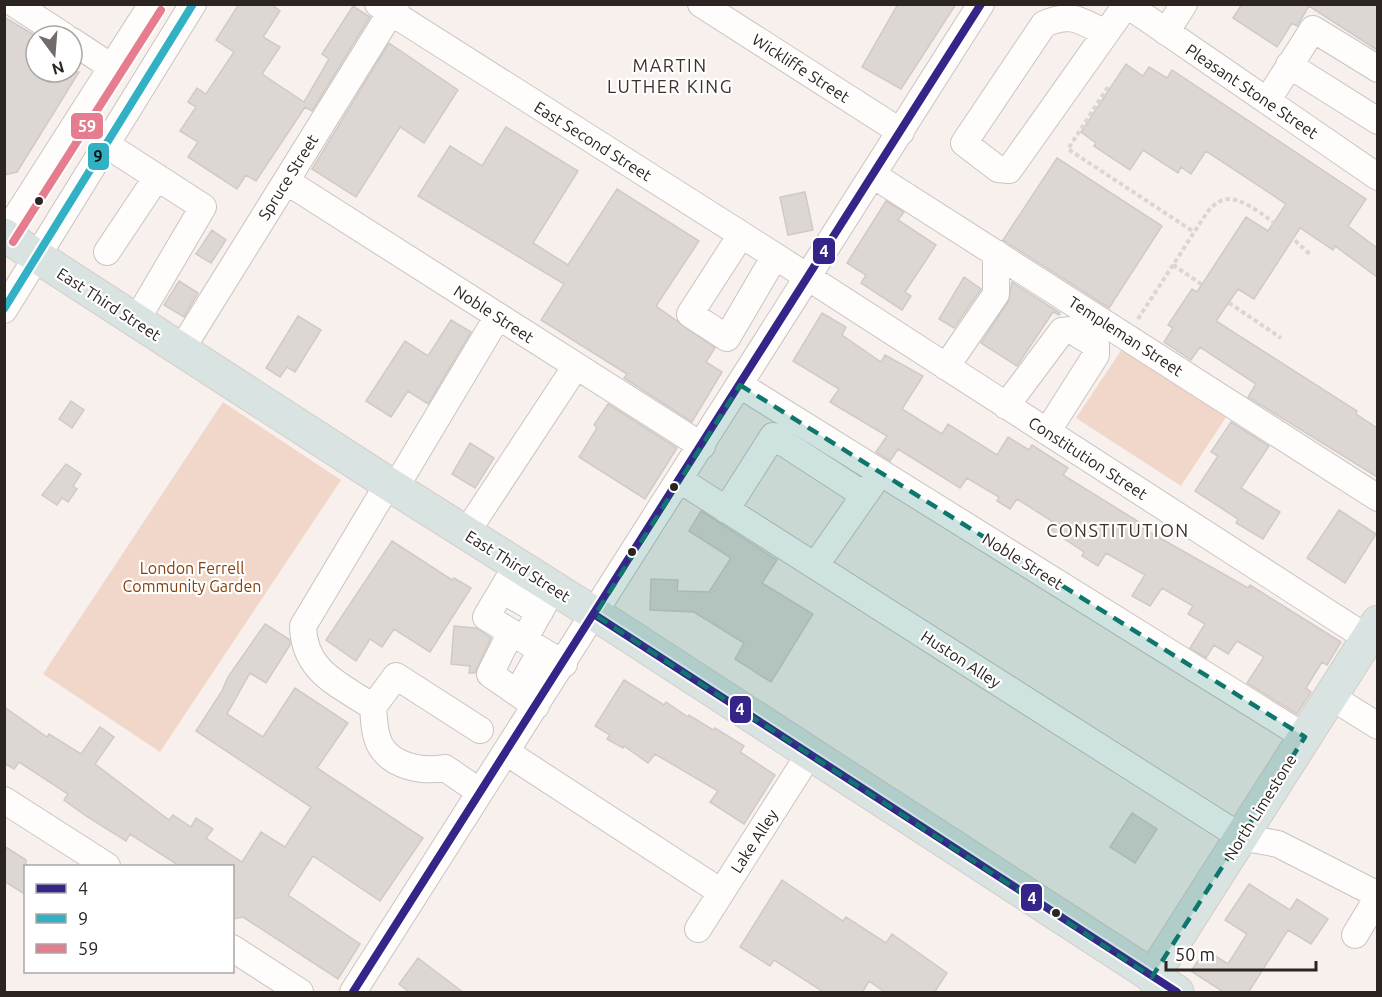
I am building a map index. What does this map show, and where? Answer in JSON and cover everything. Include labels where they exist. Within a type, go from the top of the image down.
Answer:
[{"type":"main road","name":"East Third Street","points":[[5,236],[466,533],[509,577],[810,753],[1157,987]]},
{"type":"main road","name":"North Limestone","points":[[1157,987],[1241,837],[1372,630]]},
{"type":"street","points":[[15,4],[46,24]]},
{"type":"street","points":[[5,236],[152,4]]},
{"type":"street","points":[[4,310],[193,4]]},
{"type":"street","name":"Wickliffe Street","points":[[701,4],[901,132]]},
{"type":"street","points":[[527,699],[564,664],[981,4]]},
{"type":"street","points":[[1166,32],[1184,4]]},
{"type":"street","points":[[1105,33],[1072,17],[1059,17],[1044,24],[964,143],[998,169],[1009,170],[1126,5]]},
{"type":"street","name":"Pleasant Stone Street","points":[[1126,5],[1377,177]]},
{"type":"street","name":"Spruce Street","points":[[181,350],[286,181],[388,7]]},
{"type":"street","name":"East Second Street","points":[[388,7],[808,278]]},
{"type":"street","points":[[1267,101],[1313,29],[1377,69]]},
{"type":"street","points":[[84,49],[113,68]]},
{"type":"street","points":[[1290,65],[1377,121]]},
{"type":"street","points":[[107,145],[203,207],[136,321]]},
{"type":"street","name":"Templeman Street","points":[[873,175],[1377,498]]},
{"type":"street","points":[[107,252],[157,177]]},
{"type":"street","name":"Noble Street","points":[[286,181],[702,446]]},
{"type":"street","points":[[741,235],[690,314],[727,338],[775,256]]},
{"type":"street","points":[[946,367],[996,294],[996,253]]},
{"type":"street","name":"Constitution Street","points":[[808,278],[1047,432],[1372,630]]},
{"type":"street","points":[[480,792],[445,768],[426,771],[416,769],[390,757],[380,746],[373,707],[315,668],[305,648],[303,626],[498,316]]},
{"type":"street","points":[[1006,405],[1062,332],[1071,330],[1096,345],[1096,355],[1047,432]]},
{"type":"street","name":"Noble Street","points":[[727,338],[746,377],[880,473],[1305,737]]},
{"type":"street","points":[[466,533],[576,366]]},
{"type":"street","points":[[726,510],[773,436],[864,495]]},
{"type":"street","points":[[815,566],[880,473]]},
{"type":"street","name":"Huston Alley","points":[[680,480],[1241,837]]},
{"type":"street","points":[[509,577],[486,617],[564,664]]},
{"type":"street","points":[[527,699],[490,674],[525,641],[546,600]]},
{"type":"street","points":[[353,993],[506,752],[527,699],[525,641]]},
{"type":"street","points":[[373,707],[396,676],[480,730]]},
{"type":"street","points":[[1330,696],[1377,726]]},
{"type":"street","points":[[506,752],[721,892]]},
{"type":"street","name":"Lake Alley","points":[[698,928],[810,753]]},
{"type":"street","points":[[4,800],[104,865]]},
{"type":"street","points":[[1241,837],[1278,844],[1377,896],[1354,935]]},
{"type":"street","points":[[234,949],[300,993]]},
{"type":"path","points":[[1108,87],[1068,149],[1194,232]]},
{"type":"path","points":[[1144,324],[1137,320],[1194,232],[1215,204],[1233,199],[1267,218],[1311,255]]},
{"type":"path","points":[[1173,265],[1281,338]]},
{"type":"highlighted area","points":[[740,385],[1305,737],[1152,977],[595,615]]},
{"type":"green space","points":[[1126,343],[1230,411],[1181,486],[1076,418]]},
{"type":"green space","name":"London Ferrell Community Garden","points":[[223,402],[341,480],[160,752],[43,674]]},
{"type":"building","points":[[239,4],[271,4],[280,11],[263,37],[280,47],[262,74],[304,102],[329,59],[322,54],[353,6],[370,17],[312,111],[305,107],[256,181],[246,175],[237,189],[188,157],[198,142],[180,131],[196,107],[188,102],[197,88],[206,94],[234,52],[216,40]]},
{"type":"building","points":[[898,4],[956,4],[901,89],[862,67]]},
{"type":"building","points":[[1242,4],[1377,4],[1377,50],[1309,6],[1297,26],[1292,23],[1277,47],[1233,18]]},
{"type":"building","points":[[4,17],[24,29],[24,84],[72,84],[17,172],[4,175]]},
{"type":"building","points":[[389,43],[458,90],[424,143],[400,127],[356,197],[312,169]]},
{"type":"building","points":[[1126,64],[1143,76],[1149,67],[1167,78],[1172,70],[1366,199],[1348,226],[1377,248],[1377,277],[1335,246],[1333,250],[1300,228],[1254,299],[1238,289],[1216,321],[1357,411],[1356,414],[1377,428],[1377,477],[1248,397],[1256,384],[1200,347],[1191,360],[1164,342],[1173,328],[1168,325],[1192,289],[1197,292],[1246,217],[1268,231],[1286,204],[1206,151],[1191,174],[1181,167],[1178,173],[1143,150],[1130,170],[1094,146],[1096,143],[1081,132]]},
{"type":"building","points":[[506,127],[578,171],[533,243],[568,265],[617,189],[699,241],[656,306],[715,348],[706,362],[722,372],[692,422],[624,378],[627,374],[541,320],[564,284],[418,196],[450,146],[482,166]]},
{"type":"building","points":[[1057,158],[1162,226],[1109,308],[1003,240]]},
{"type":"building","points":[[805,192],[813,230],[788,235],[780,197]]},
{"type":"building","points":[[886,201],[904,212],[898,220],[936,245],[905,292],[911,296],[902,310],[861,283],[866,275],[847,263]]},
{"type":"building","points":[[212,230],[226,240],[211,263],[196,254]]},
{"type":"building","points":[[964,277],[981,289],[954,328],[939,319]]},
{"type":"building","points":[[179,281],[198,293],[184,317],[164,305]]},
{"type":"building","points":[[1012,282],[1060,313],[1059,315],[1053,312],[1017,366],[981,343],[1008,302]]},
{"type":"building","points":[[822,313],[846,327],[842,335],[881,362],[885,355],[923,376],[902,409],[942,434],[948,424],[997,455],[1008,437],[1029,450],[1032,445],[1068,468],[1063,475],[1139,522],[1137,525],[1248,588],[1250,585],[1341,642],[1327,665],[1322,662],[1306,688],[1311,692],[1297,714],[1247,683],[1264,657],[1237,641],[1228,654],[1214,645],[1206,658],[1190,648],[1205,624],[1188,614],[1193,606],[1162,588],[1150,606],[1132,596],[1145,575],[1106,553],[1098,566],[1082,556],[1084,552],[1051,530],[1055,523],[1017,499],[1010,509],[997,501],[999,497],[967,478],[960,488],[898,449],[890,461],[876,452],[887,436],[830,402],[839,389],[793,361]]},
{"type":"building","points":[[298,316],[321,330],[295,372],[287,367],[280,377],[266,368]]},
{"type":"building","points":[[451,320],[471,332],[428,404],[408,391],[391,417],[366,401],[405,341],[428,356]]},
{"type":"building","points":[[71,401],[84,410],[72,428],[59,419]]},
{"type":"building","points":[[608,404],[677,448],[645,499],[579,457],[597,428],[594,425]]},
{"type":"building","points":[[1231,422],[1269,446],[1241,488],[1280,512],[1263,539],[1236,523],[1238,519],[1195,491],[1218,456],[1211,452]]},
{"type":"building","points":[[470,443],[494,458],[475,488],[452,474]]},
{"type":"building","points":[[66,464],[81,474],[73,486],[77,489],[68,502],[62,498],[57,505],[42,495]]},
{"type":"building","points":[[1339,510],[1376,534],[1345,583],[1307,558]]},
{"type":"building","points":[[701,511],[777,560],[762,583],[813,614],[771,682],[735,659],[744,643],[694,612],[650,610],[651,579],[678,580],[677,591],[709,592],[731,558],[689,531]]},
{"type":"building","points":[[392,541],[452,580],[454,578],[471,588],[430,652],[394,629],[382,647],[370,639],[356,661],[326,640]]},
{"type":"building","points":[[265,624],[290,640],[290,645],[266,683],[250,673],[227,714],[263,737],[295,688],[348,723],[317,768],[423,838],[380,901],[313,856],[288,895],[360,944],[338,979],[243,917],[234,919],[234,865],[178,865],[130,834],[126,841],[86,816],[64,800],[68,794],[19,762],[14,769],[4,763],[4,707],[47,737],[49,734],[81,754],[100,727],[114,737],[95,764],[169,820],[173,815],[191,827],[196,818],[213,829],[206,838],[242,862],[261,832],[285,847],[311,807],[196,731],[222,691],[228,677]]},
{"type":"building","points":[[454,626],[476,628],[491,638],[475,673],[469,673],[470,666],[451,664]]},
{"type":"building","points":[[624,680],[664,705],[666,702],[688,717],[689,715],[713,730],[715,728],[744,746],[740,752],[775,775],[744,824],[710,802],[718,791],[655,754],[648,763],[624,746],[623,748],[607,739],[610,735],[595,726]]},
{"type":"building","points":[[1132,813],[1157,829],[1135,863],[1110,847]]},
{"type":"building","points":[[4,846],[26,860],[24,894],[4,881]]},
{"type":"building","points":[[782,880],[843,921],[846,917],[886,943],[892,934],[947,973],[934,993],[886,993],[869,981],[862,993],[825,993],[774,960],[770,966],[740,947]]},
{"type":"building","points":[[1249,884],[1290,910],[1297,899],[1328,919],[1311,944],[1288,930],[1248,993],[1225,993],[1191,971],[1206,950],[1228,964],[1247,934],[1225,920]]},
{"type":"building","points":[[418,958],[464,993],[410,993],[399,984]]},
{"type":"transit line","name":"9","points":[[4,309],[193,4]]},
{"type":"transit line","name":"4","points":[[353,992],[981,4]]},
{"type":"transit line","name":"59","points":[[13,242],[161,10]]},
{"type":"transit line","name":"4","points":[[595,615],[1177,992]]},
{"type":"district","name":"MARTIN LUTHER KING","points":[[670,76]]},
{"type":"district","name":"CONSTITUTION","points":[[1118,530]]}]
